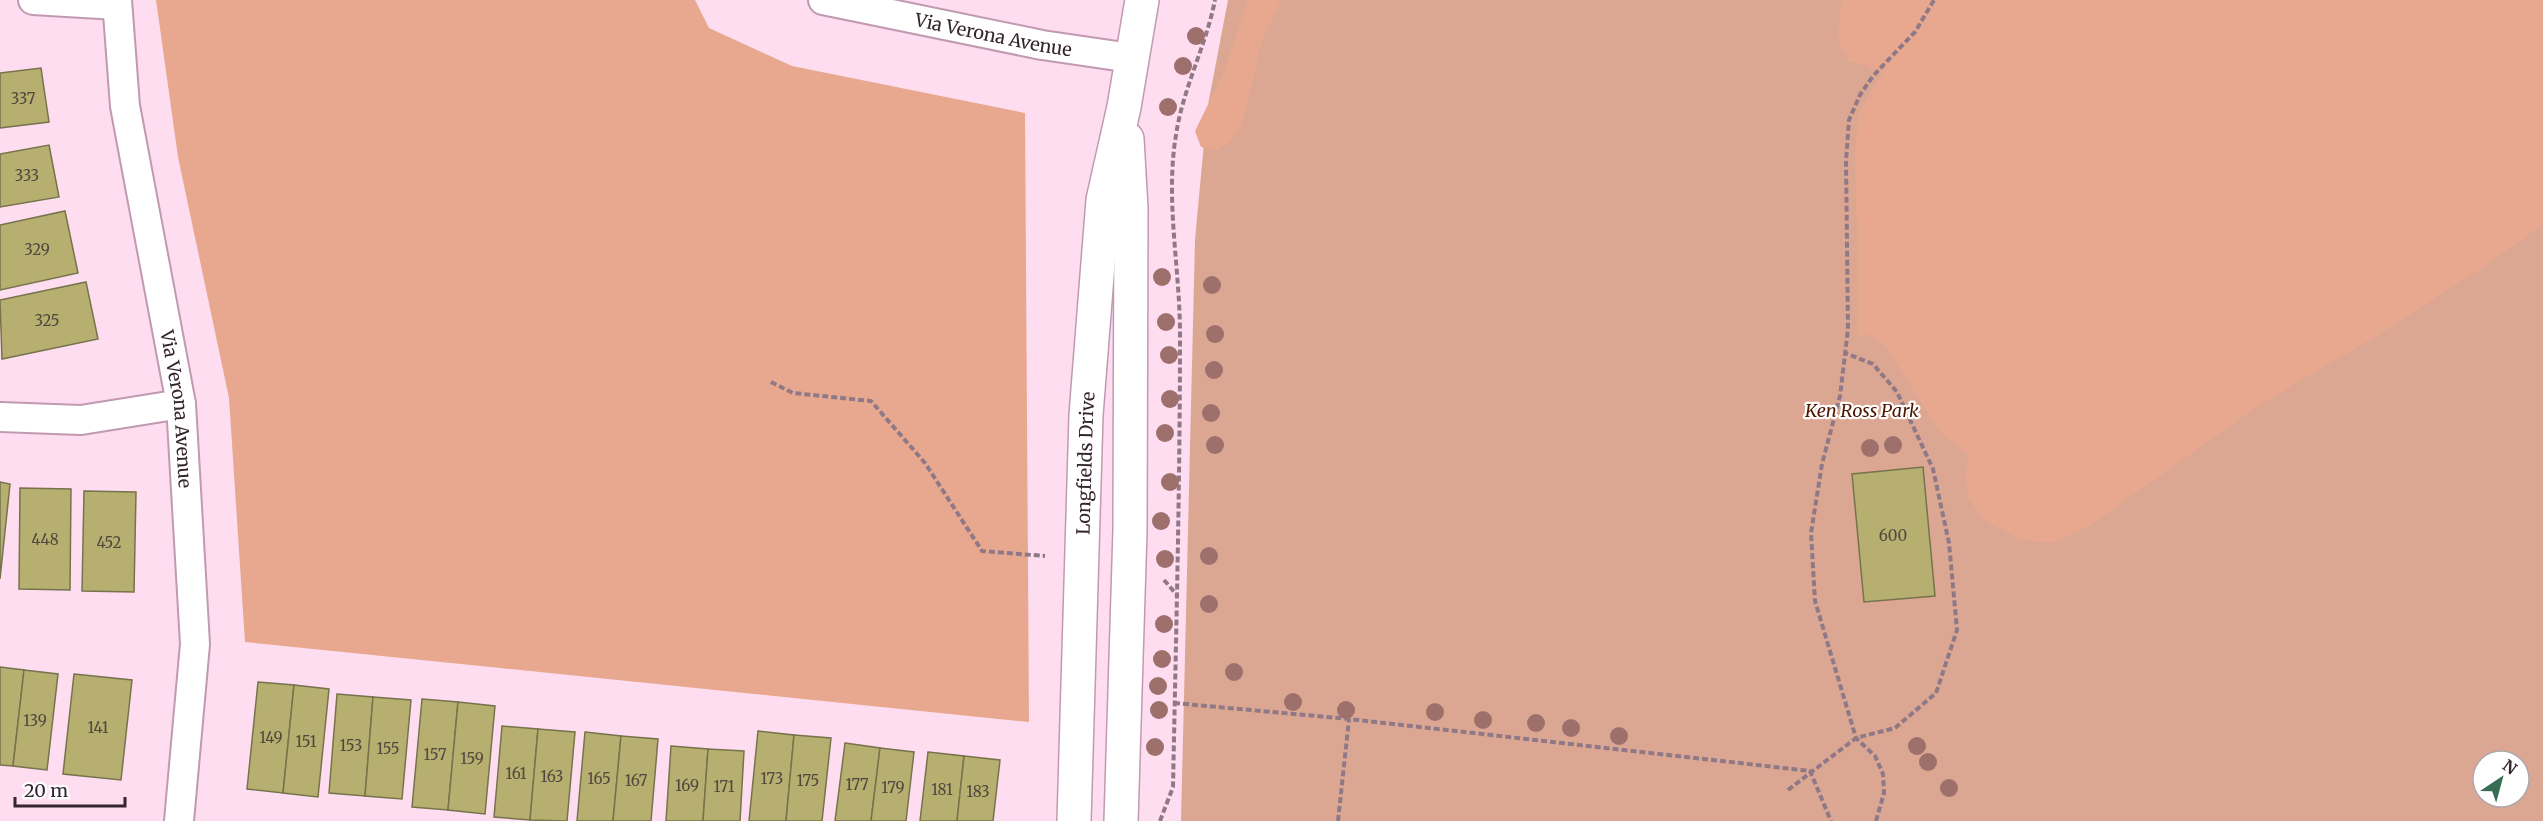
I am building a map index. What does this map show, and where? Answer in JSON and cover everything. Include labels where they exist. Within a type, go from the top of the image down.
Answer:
[{"type":"street","points":[[33,0],[117,2]]},
{"type":"street","name":"Via Verona Avenue","points":[[823,0],[1042,45],[1131,58]]},
{"type":"street","name":"Longfields Drive","points":[[1074,821],[1086,416],[1103,200],[1124,107],[1142,0]]},
{"type":"street","name":"Via Verona Avenue","points":[[117,2],[125,106],[181,404],[195,644],[178,821]]},
{"type":"street","name":"Longfields Drive","points":[[1121,821],[1129,542],[1131,244],[1131,208],[1124,107]]},
{"type":"street","points":[[0,417],[81,420],[181,404]]},
{"type":"path","points":[[1160,821],[1173,787],[1177,596],[1180,309],[1171,182],[1181,113],[1209,31],[1215,0]]},
{"type":"path","points":[[1876,821],[1884,793],[1883,774],[1875,756],[1856,738],[1815,601],[1811,533],[1822,464],[1840,396],[1848,329],[1846,161],[1849,120],[1860,95],[1873,76],[1915,32],[1934,0]]},
{"type":"path","points":[[1788,789],[1856,738],[1895,729],[1936,693],[1957,630],[1949,543],[1933,469],[1897,392],[1873,364],[1845,353]]},
{"type":"path","points":[[771,382],[793,393],[871,401],[925,463],[982,551],[1045,556]]},
{"type":"path","points":[[1174,703],[1349,719],[1810,771]]},
{"type":"path","points":[[1338,821],[1349,719]]},
{"type":"path","points":[[1810,771],[1831,821]]},
{"type":"green space","name":"Ken Ross Park","points":[[1228,0],[2543,0],[2543,821],[1181,821],[1195,240],[1207,110]]},
{"type":"shaded area","points":[[156,0],[695,0],[709,28],[792,66],[1025,113],[1029,722],[245,642],[229,398],[178,157]]},
{"type":"shaded area","points":[[1247,0],[1281,0],[1262,40],[1241,127],[1231,141],[1217,150],[1201,147],[1195,131],[1226,68]]},
{"type":"shaded area","points":[[1842,0],[2543,0],[2543,224],[2488,264],[2378,335],[2261,404],[2089,526],[2053,543],[2022,540],[1984,520],[1968,497],[1965,476],[1969,455],[1940,432],[1885,346],[1870,335],[1857,335],[1858,253],[1855,159],[1858,117],[1883,74],[1863,64],[1849,61],[1838,39]]},
{"type":"building","points":[[41,68],[49,122],[0,128],[0,73]]},
{"type":"building","points":[[49,145],[59,197],[0,207],[0,154]]},
{"type":"building","points":[[65,211],[78,273],[0,290],[0,225]]},
{"type":"building","points":[[86,282],[98,339],[2,359],[0,300]]},
{"type":"building","points":[[1923,467],[1935,596],[1864,602],[1852,474]]},
{"type":"building","points":[[0,482],[10,484],[0,579]]},
{"type":"building","points":[[20,488],[71,489],[70,590],[19,589]]},
{"type":"building","points":[[84,491],[136,492],[134,592],[82,591]]},
{"type":"building","points":[[0,667],[24,670],[13,766],[0,765]]},
{"type":"building","points":[[24,670],[58,674],[47,770],[13,766]]},
{"type":"building","points":[[74,674],[132,680],[121,780],[63,774]]},
{"type":"building","points":[[258,682],[294,685],[283,793],[247,789]]},
{"type":"building","points":[[294,685],[329,689],[318,797],[283,793]]},
{"type":"building","points":[[337,694],[373,697],[365,796],[329,793]]},
{"type":"building","points":[[373,697],[411,700],[402,799],[365,796]]},
{"type":"building","points":[[422,699],[458,702],[448,810],[412,807]]},
{"type":"building","points":[[458,702],[495,706],[485,814],[448,810]]},
{"type":"building","points":[[502,726],[538,729],[530,820],[494,817]]},
{"type":"building","points":[[538,729],[575,732],[567,821],[530,820]]},
{"type":"building","points":[[758,731],[794,735],[786,821],[749,821]]},
{"type":"building","points":[[585,732],[621,736],[613,821],[577,821]]},
{"type":"building","points":[[794,735],[831,738],[822,821],[786,821]]},
{"type":"building","points":[[621,736],[658,739],[651,821],[613,821]]},
{"type":"building","points":[[845,743],[880,748],[871,821],[835,821]]},
{"type":"building","points":[[671,746],[708,749],[703,821],[666,821]]},
{"type":"building","points":[[880,748],[914,752],[906,821],[871,821]]},
{"type":"building","points":[[708,749],[744,751],[740,821],[703,821]]},
{"type":"building","points":[[928,752],[964,756],[957,821],[920,821]]},
{"type":"building","points":[[964,756],[1000,760],[993,821],[957,821]]}]
